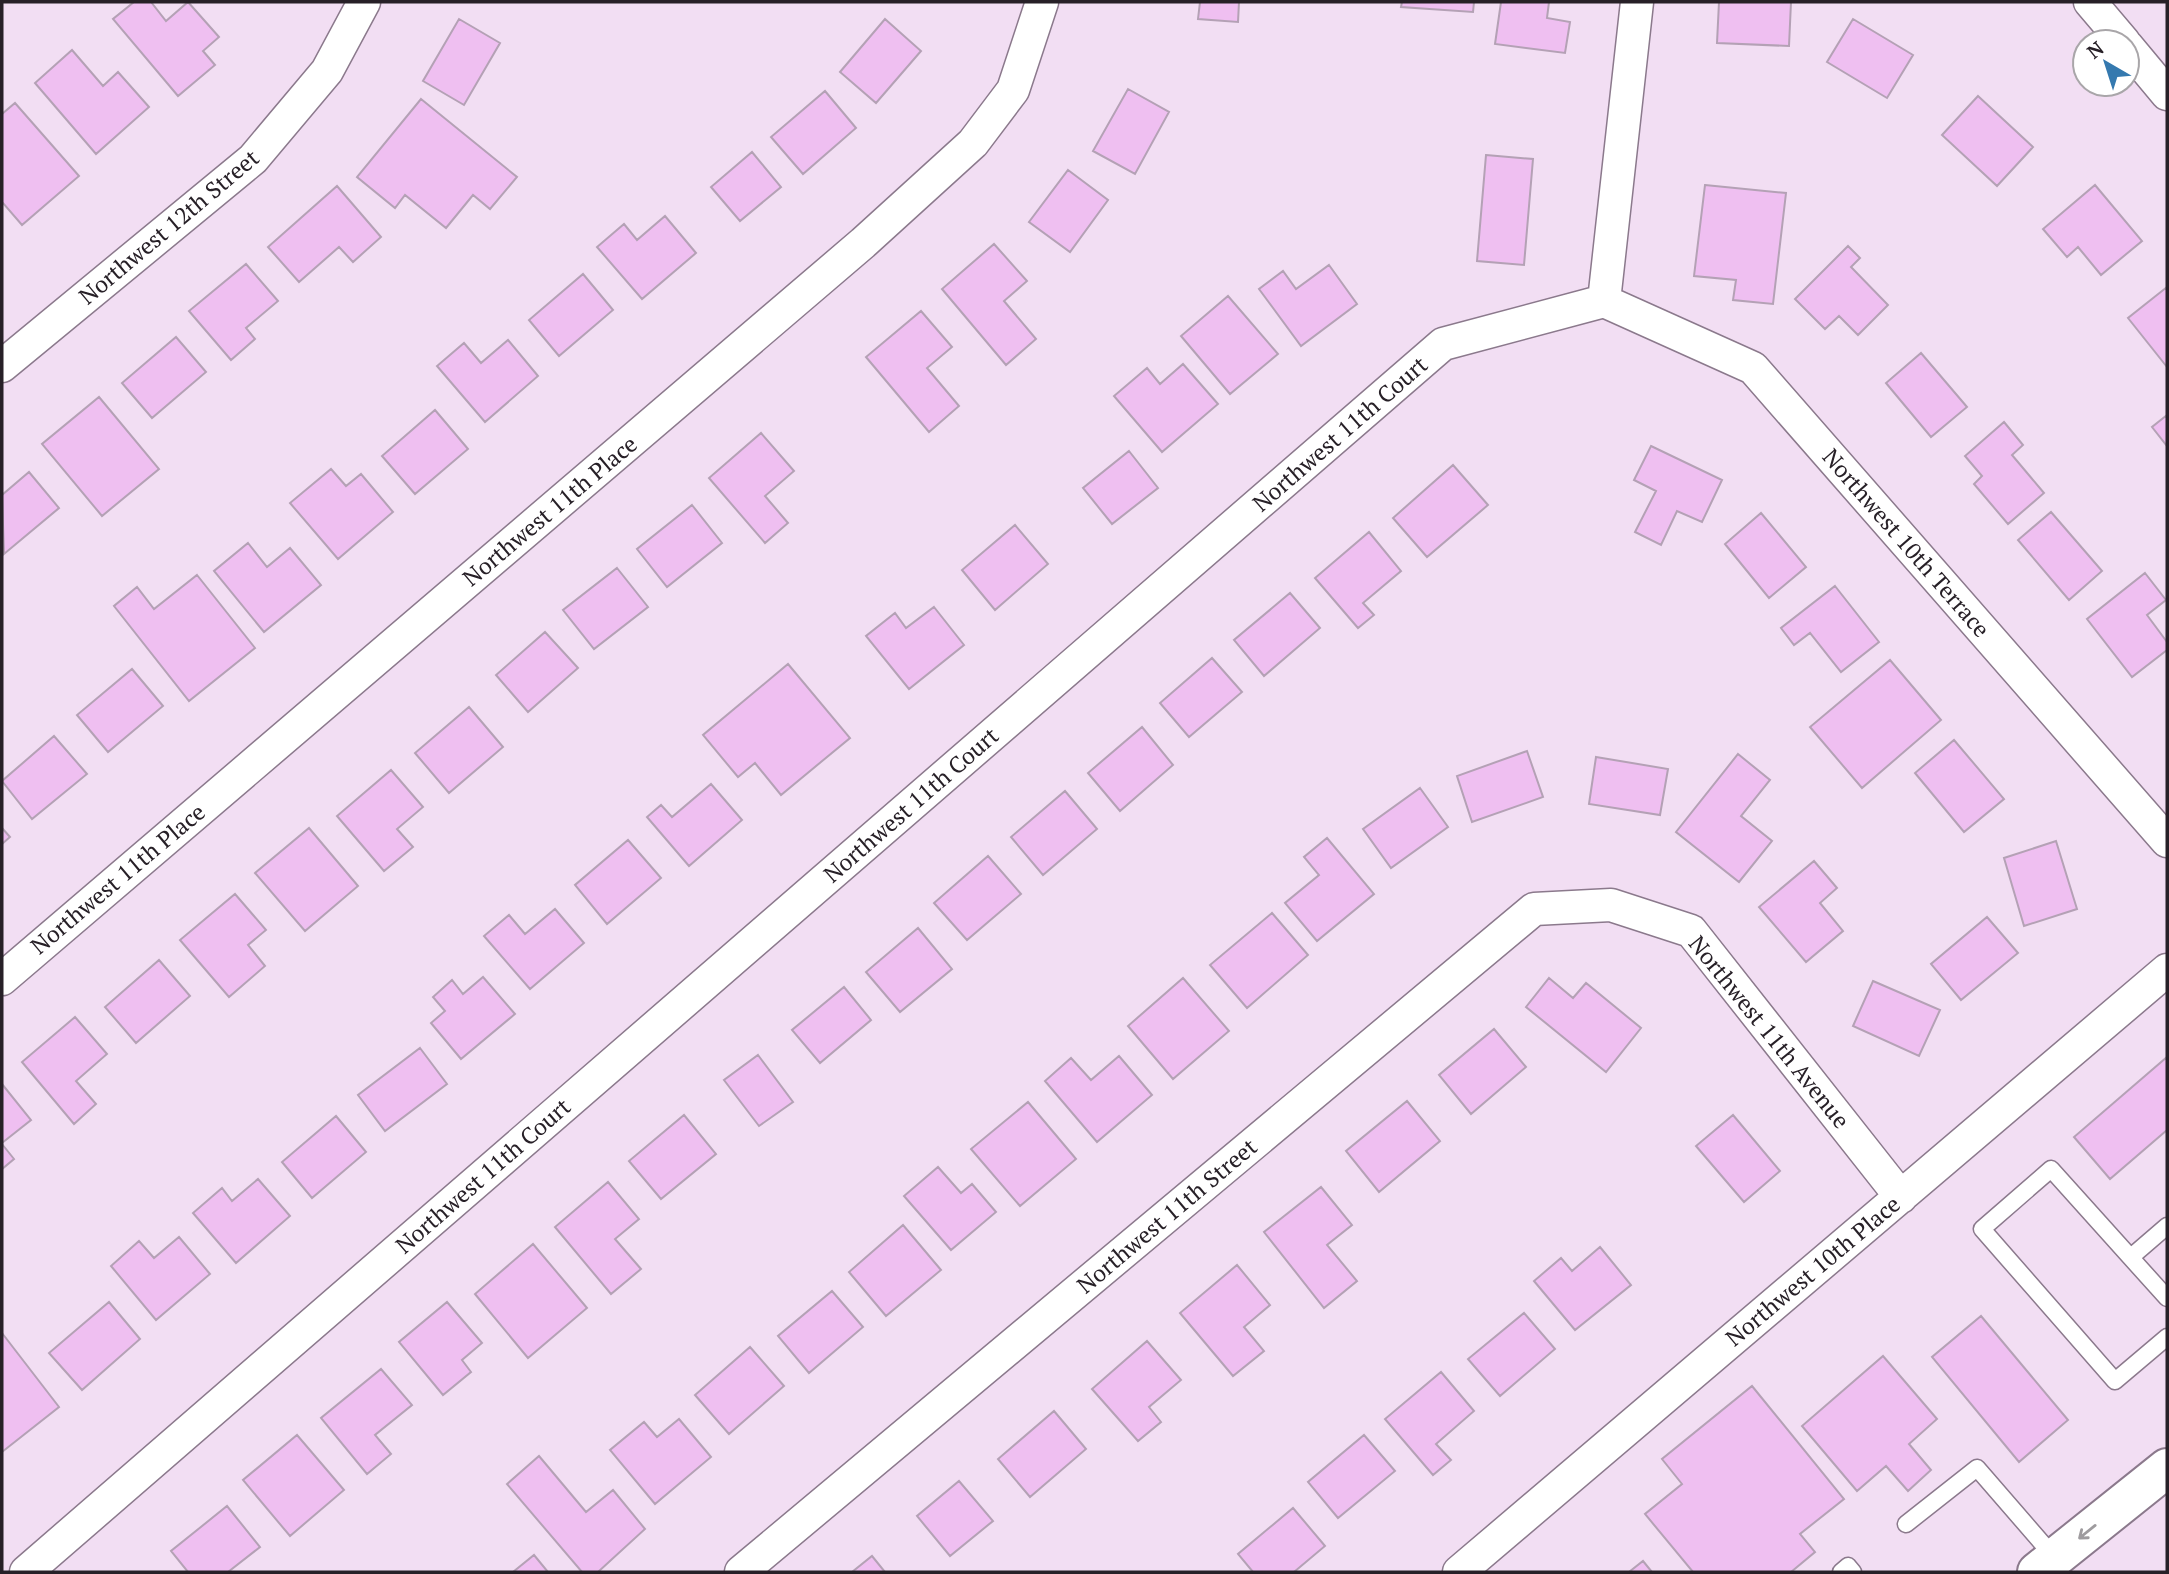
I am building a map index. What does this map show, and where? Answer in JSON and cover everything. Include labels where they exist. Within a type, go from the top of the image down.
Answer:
[{"type":"main road","points":[[2046,1565],[2167,1468]]},
{"type":"street","name":"Northwest 12th Street","points":[[2,366],[253,159],[327,71],[364,2]]},
{"type":"street","name":"Northwest 11th Place","points":[[2,978],[863,243],[973,143],[1013,90],[1042,2]]},
{"type":"street","points":[[1604,302],[1637,2]]},
{"type":"street","points":[[2090,2],[2112,28]]},
{"type":"street","points":[[2141,63],[2167,94]]},
{"type":"street","name":"Northwest 10th Terrace","points":[[1604,302],[1753,368],[2167,841]]},
{"type":"street","name":"Northwest 11th Court","points":[[26,1572],[1443,344],[1604,302]]},
{"type":"street","name":"Northwest 11th Avenue","points":[[1611,905],[1691,930],[1901,1197]]},
{"type":"street","name":"Northwest 11th Street","points":[[741,1572],[1534,909],[1611,905]]},
{"type":"street","name":"Northwest 10th Place","points":[[1475,1567],[2167,970]]},
{"type":"lane","points":[[2167,1298],[2051,1169],[1982,1229],[2115,1381],[2167,1337]]},
{"type":"lane","points":[[2130,1257],[2167,1226]]},
{"type":"lane","points":[[1906,1524],[1976,1468],[2046,1565]]},
{"type":"lane","points":[[1840,1572],[1848,1566],[1853,1572]]},
{"type":"building","points":[[134,2],[151,2],[166,21],[188,2],[219,37],[203,51],[215,65],[178,96],[113,19]]},
{"type":"building","points":[[1200,2],[1239,2],[1238,22],[1198,19]]},
{"type":"building","points":[[1402,2],[1474,2],[1473,12],[1401,7]]},
{"type":"building","points":[[1501,2],[1549,2],[1547,18],[1570,22],[1565,53],[1495,44]]},
{"type":"building","points":[[1719,2],[1791,2],[1789,46],[1717,43]]},
{"type":"building","points":[[459,19],[500,43],[464,105],[423,81]]},
{"type":"building","points":[[885,19],[921,51],[876,103],[840,72]]},
{"type":"building","points":[[1853,19],[1913,55],[1887,98],[1827,62]]},
{"type":"building","points":[[72,50],[103,86],[118,72],[149,107],[96,154],[35,83]]},
{"type":"building","points":[[1128,89],[1169,112],[1135,174],[1093,151]]},
{"type":"building","points":[[825,91],[856,128],[803,174],[771,137]]},
{"type":"building","points":[[1978,96],[2033,147],[1997,186],[1942,135]]},
{"type":"building","points":[[421,99],[517,177],[490,209],[473,195],[446,228],[405,195],[395,208],[357,177]]},
{"type":"building","points":[[15,103],[79,176],[22,225],[2,202],[2,114]]},
{"type":"building","points":[[752,152],[781,187],[740,221],[711,187]]},
{"type":"building","points":[[1486,155],[1533,159],[1524,265],[1477,261]]},
{"type":"building","points":[[1068,170],[1108,200],[1070,252],[1029,222]]},
{"type":"building","points":[[1705,185],[1786,193],[1773,304],[1733,300],[1736,280],[1694,276]]},
{"type":"building","points":[[2095,185],[2142,241],[2101,275],[2078,247],[2067,257],[2043,229]]},
{"type":"building","points":[[337,186],[381,237],[353,262],[339,247],[299,282],[268,247]]},
{"type":"building","points":[[665,216],[696,253],[642,299],[597,247],[624,224],[637,240]]},
{"type":"building","points":[[994,244],[1027,281],[1004,301],[1036,339],[1006,365],[942,289]]},
{"type":"building","points":[[1848,246],[1860,258],[1851,267],[1888,305],[1858,335],[1839,316],[1825,329],[1795,299]]},
{"type":"building","points":[[246,264],[278,301],[246,328],[255,339],[231,360],[189,311]]},
{"type":"building","points":[[1329,265],[1357,304],[1301,346],[1259,289],[1283,271],[1296,289]]},
{"type":"building","points":[[583,274],[613,310],[559,356],[529,320]]},
{"type":"building","points":[[2167,287],[2167,367],[2128,318]]},
{"type":"building","points":[[1228,296],[1278,354],[1230,394],[1181,336]]},
{"type":"building","points":[[921,311],[952,347],[927,368],[959,406],[929,432],[866,357]]},
{"type":"building","points":[[176,337],[206,372],[152,418],[122,383]]},
{"type":"building","points":[[508,340],[538,376],[485,422],[437,366],[464,343],[481,363]]},
{"type":"building","points":[[1921,353],[1967,407],[1931,437],[1886,383]]},
{"type":"building","points":[[1183,364],[1218,404],[1162,452],[1114,396],[1147,368],[1160,384]]},
{"type":"building","points":[[99,397],[159,469],[102,516],[42,444]]},
{"type":"building","points":[[435,410],[468,449],[415,494],[382,456]]},
{"type":"building","points":[[2167,415],[2167,446],[2152,427]]},
{"type":"building","points":[[2004,422],[2023,445],[2012,455],[2044,493],[2008,524],[1974,484],[1982,476],[1965,456]]},
{"type":"building","points":[[761,433],[794,471],[765,496],[788,523],[765,543],[709,478]]},
{"type":"building","points":[[1651,446],[1722,480],[1702,522],[1677,511],[1661,545],[1635,532],[1656,491],[1634,480]]},
{"type":"building","points":[[1129,451],[1158,488],[1112,524],[1083,488]]},
{"type":"building","points":[[1453,465],[1488,505],[1427,557],[1393,518]]},
{"type":"building","points":[[331,469],[346,486],[361,474],[393,512],[338,559],[290,503]]},
{"type":"building","points":[[29,472],[59,508],[4,554],[2,495]]},
{"type":"building","points":[[692,505],[722,543],[667,587],[637,549]]},
{"type":"building","points":[[2051,512],[2102,571],[2069,600],[2018,540]]},
{"type":"building","points":[[1761,513],[1806,567],[1769,598],[1725,544]]},
{"type":"building","points":[[1015,525],[1048,564],[995,610],[962,570]]},
{"type":"building","points":[[1369,532],[1401,571],[1363,603],[1374,615],[1358,628],[1315,578]]},
{"type":"building","points":[[248,543],[267,567],[290,548],[321,585],[264,632],[214,571]]},
{"type":"building","points":[[617,568],[648,607],[594,649],[563,610]]},
{"type":"building","points":[[2145,573],[2166,600],[2147,615],[2167,642],[2167,650],[2132,677],[2087,619]]},
{"type":"building","points":[[197,575],[255,648],[189,701],[114,606],[137,587],[154,609]]},
{"type":"building","points":[[1835,586],[1879,642],[1841,672],[1810,633],[1794,645],[1781,628]]},
{"type":"building","points":[[1290,593],[1320,628],[1264,676],[1234,640]]},
{"type":"building","points":[[934,607],[964,645],[909,689],[866,636],[895,613],[906,628]]},
{"type":"building","points":[[545,632],[578,668],[528,712],[496,675]]},
{"type":"building","points":[[1212,658],[1242,692],[1189,737],[1160,703]]},
{"type":"building","points":[[1890,660],[1941,720],[1862,788],[1810,727]]},
{"type":"building","points":[[788,664],[850,738],[781,795],[755,763],[738,777],[703,735]]},
{"type":"building","points":[[132,669],[163,706],[108,752],[77,715]]},
{"type":"building","points":[[469,707],[503,747],[449,793],[415,753]]},
{"type":"building","points":[[1142,727],[1173,765],[1120,811],[1088,773]]},
{"type":"building","points":[[54,736],[87,774],[32,819],[2,781]]},
{"type":"building","points":[[1954,740],[2004,799],[1964,832],[1915,773]]},
{"type":"building","points":[[1527,751],[1543,797],[1472,822],[1457,776]]},
{"type":"building","points":[[1738,754],[1770,780],[1741,816],[1772,841],[1739,882],[1676,832]]},
{"type":"building","points":[[1596,757],[1668,769],[1660,815],[1589,804]]},
{"type":"building","points":[[391,770],[423,807],[397,829],[413,847],[384,871],[337,816]]},
{"type":"building","points":[[711,784],[742,820],[689,866],[647,817],[661,805],[672,817]]},
{"type":"building","points":[[1420,788],[1448,827],[1391,868],[1363,829]]},
{"type":"building","points":[[1065,791],[1097,829],[1043,875],[1011,837]]},
{"type":"building","points":[[2,828],[10,837],[2,844]]},
{"type":"building","points":[[309,828],[358,886],[305,931],[255,873]]},
{"type":"building","points":[[1327,838],[1374,894],[1317,941],[1285,903],[1319,875],[1304,857]]},
{"type":"building","points":[[628,840],[661,878],[607,924],[575,885]]},
{"type":"building","points":[[2056,841],[2077,909],[2024,926],[2004,858]]},
{"type":"building","points":[[988,856],[1021,894],[967,940],[934,903]]},
{"type":"building","points":[[1814,861],[1837,888],[1820,903],[1843,931],[1806,962],[1759,907]]},
{"type":"building","points":[[235,894],[266,930],[248,945],[265,966],[229,997],[180,940]]},
{"type":"building","points":[[555,909],[584,943],[530,989],[484,936],[509,915],[525,934]]},
{"type":"building","points":[[1272,913],[1308,955],[1247,1008],[1210,965]]},
{"type":"building","points":[[1987,917],[2018,953],[1961,1000],[1931,964]]},
{"type":"building","points":[[918,928],[952,969],[900,1012],[866,972]]},
{"type":"building","points":[[159,960],[190,996],[136,1043],[105,1007]]},
{"type":"building","points":[[483,977],[515,1014],[461,1059],[431,1023],[445,1011],[433,997],[452,980],[463,994]]},
{"type":"building","points":[[1183,978],[1229,1031],[1173,1079],[1128,1026]]},
{"type":"building","points":[[1549,978],[1573,998],[1586,983],[1641,1028],[1606,1072],[1526,1007]]},
{"type":"building","points":[[1873,981],[1940,1010],[1919,1056],[1853,1026]]},
{"type":"building","points":[[844,987],[871,1020],[820,1063],[792,1030]]},
{"type":"building","points":[[75,1017],[107,1054],[76,1081],[96,1104],[74,1124],[22,1062]]},
{"type":"building","points":[[1494,1029],[1526,1067],[1471,1114],[1439,1075]]},
{"type":"building","points":[[420,1048],[447,1084],[385,1131],[358,1095]]},
{"type":"building","points":[[758,1055],[793,1102],[759,1126],[724,1080]]},
{"type":"building","points":[[1119,1056],[1152,1095],[1097,1142],[1045,1081],[1071,1058],[1091,1080]]},
{"type":"building","points":[[2167,1057],[2167,1130],[2110,1179],[2074,1137]]},
{"type":"building","points":[[2,1084],[31,1120],[2,1143]]},
{"type":"building","points":[[1407,1101],[1440,1141],[1379,1192],[1346,1151]]},
{"type":"building","points":[[1028,1102],[1076,1159],[1020,1206],[971,1149]]},
{"type":"building","points":[[684,1115],[716,1154],[661,1199],[629,1161]]},
{"type":"building","points":[[1733,1115],[1780,1171],[1744,1202],[1696,1146]]},
{"type":"building","points":[[336,1116],[366,1152],[312,1198],[282,1162]]},
{"type":"building","points":[[2,1144],[14,1159],[2,1169]]},
{"type":"building","points":[[938,1167],[961,1193],[972,1184],[996,1212],[951,1250],[904,1196]]},
{"type":"building","points":[[258,1179],[290,1216],[236,1263],[193,1213],[222,1188],[232,1201]]},
{"type":"building","points":[[608,1182],[639,1219],[615,1239],[641,1269],[611,1294],[555,1227]]},
{"type":"building","points":[[1321,1187],[1352,1225],[1327,1245],[1357,1281],[1324,1308],[1264,1232]]},
{"type":"building","points":[[903,1225],[941,1270],[886,1316],[849,1272]]},
{"type":"building","points":[[179,1237],[210,1274],[156,1320],[111,1266],[139,1241],[154,1258]]},
{"type":"building","points":[[533,1244],[587,1308],[528,1358],[475,1294]]},
{"type":"building","points":[[1600,1247],[1631,1285],[1575,1330],[1534,1281],[1561,1258],[1572,1271]]},
{"type":"building","points":[[1237,1265],[1270,1305],[1244,1327],[1264,1351],[1233,1376],[1180,1313]]},
{"type":"building","points":[[832,1291],[863,1327],[809,1373],[778,1336]]},
{"type":"building","points":[[109,1302],[140,1339],[82,1390],[49,1353]]},
{"type":"building","points":[[447,1302],[482,1343],[462,1360],[471,1372],[443,1395],[399,1342]]},
{"type":"building","points":[[1524,1313],[1555,1349],[1500,1396],[1468,1359]]},
{"type":"building","points":[[1981,1316],[2068,1420],[2019,1462],[1932,1357]]},
{"type":"building","points":[[2,1333],[59,1407],[2,1452]]},
{"type":"building","points":[[1147,1341],[1181,1380],[1149,1407],[1161,1422],[1138,1441],[1092,1389]]},
{"type":"building","points":[[750,1347],[784,1386],[729,1434],[695,1395]]},
{"type":"building","points":[[1883,1356],[1937,1419],[1909,1444],[1931,1470],[1908,1491],[1886,1466],[1857,1491],[1802,1426]]},
{"type":"building","points":[[381,1369],[412,1405],[375,1435],[391,1454],[367,1474],[321,1418]]},
{"type":"building","points":[[1441,1372],[1474,1411],[1436,1444],[1451,1460],[1433,1475],[1385,1419]]},
{"type":"building","points":[[1752,1386],[1844,1499],[1800,1534],[1815,1552],[1791,1572],[1693,1572],[1645,1514],[1682,1484],[1662,1459]]},
{"type":"building","points":[[1054,1411],[1086,1449],[1030,1497],[998,1459]]},
{"type":"building","points":[[679,1419],[711,1457],[655,1504],[610,1450],[644,1422],[657,1437]]},
{"type":"building","points":[[297,1435],[344,1490],[290,1536],[243,1480]]},
{"type":"building","points":[[1364,1435],[1395,1471],[1338,1518],[1308,1482]]},
{"type":"building","points":[[539,1456],[586,1512],[613,1490],[645,1529],[598,1572],[582,1572],[507,1484]]},
{"type":"building","points":[[959,1481],[993,1521],[950,1556],[917,1516]]},
{"type":"building","points":[[227,1506],[260,1547],[228,1572],[188,1572],[171,1551]]},
{"type":"building","points":[[1293,1508],[1325,1546],[1294,1572],[1253,1572],[1238,1554]]},
{"type":"building","points":[[534,1555],[548,1572],[513,1572]]},
{"type":"building","points":[[872,1556],[885,1572],[852,1572]]},
{"type":"building","points":[[1643,1561],[1652,1572],[1629,1572]]}]
